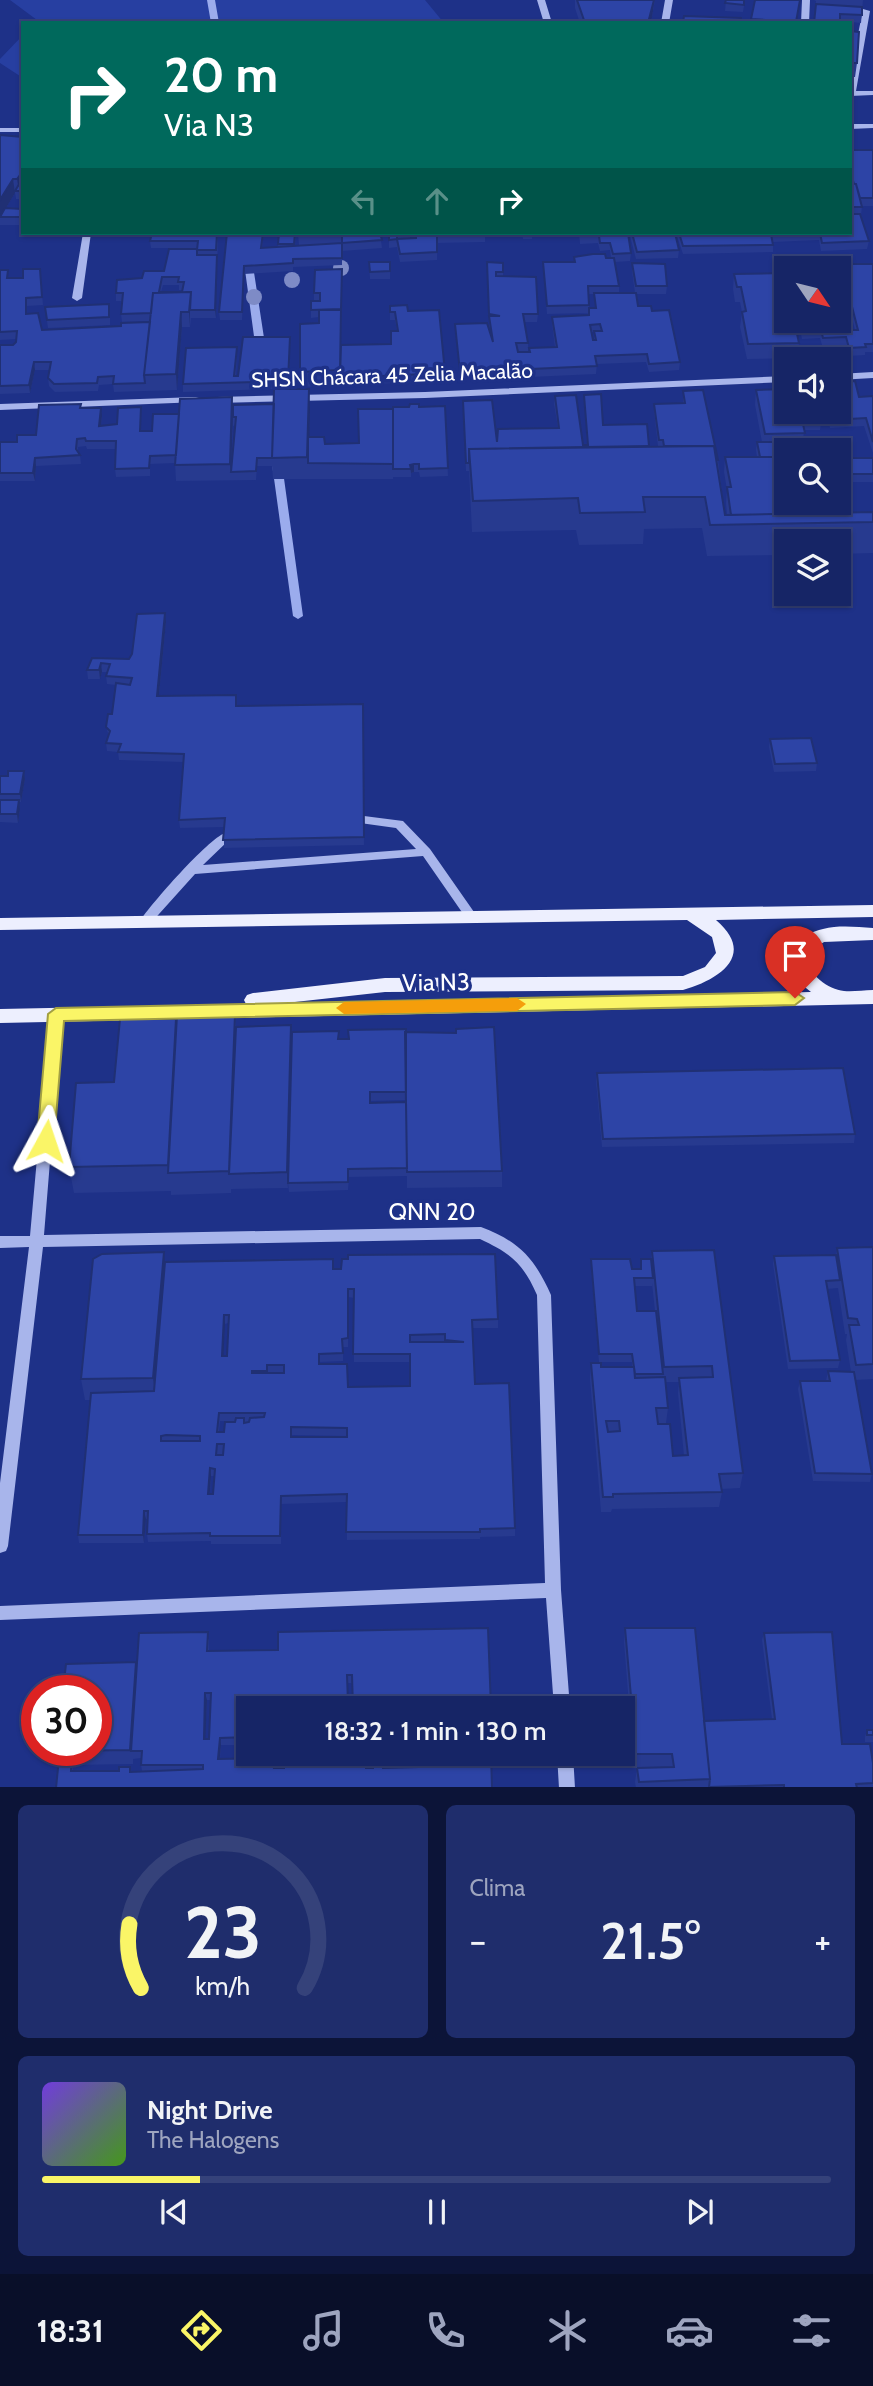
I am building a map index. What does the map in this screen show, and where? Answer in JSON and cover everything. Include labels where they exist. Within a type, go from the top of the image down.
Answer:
[{"type":"main road","points":[[0,924],[873,911]]},
{"type":"main road","points":[[146,1013],[385,985],[691,982],[712,974],[721,964],[725,953],[724,943],[712,925],[689,915]]},
{"type":"main road","points":[[849,997],[820,990],[808,982],[800,972],[801,951],[818,937],[831,934],[873,934]]},
{"type":"main road","name":"Via N3","points":[[0,1016],[873,997]]},
{"type":"street","points":[[541,0],[547,21]]},
{"type":"street","points":[[665,21],[669,0]]},
{"type":"street","points":[[805,21],[806,0]]},
{"type":"street","points":[[852,88],[866,11]]},
{"type":"street","points":[[852,94],[873,93]]},
{"type":"street","points":[[852,127],[873,126]]},
{"type":"street","points":[[0,130],[21,130]]},
{"type":"street","points":[[77,298],[87,235]]},
{"type":"street","points":[[851,376],[873,375]]},
{"type":"street","name":"SHSN Chácara 45 Zelia Macalão","points":[[0,407],[425,395],[774,380]]},
{"type":"street","points":[[364,820],[399,824],[426,852],[470,915]]},
{"type":"street","points":[[146,921],[225,837]]},
{"type":"street","points":[[193,870],[426,852]]},
{"type":"street","points":[[0,1546],[37,1241],[56,1014]]},
{"type":"street","name":"QNN 20","points":[[0,1242],[481,1233],[514,1249],[533,1268],[544,1295],[553,1590],[561,1696]]},
{"type":"street","points":[[0,1614],[553,1590]]},
{"type":"street","points":[[566,1766],[567,1787]]},
{"type":"shaded area","points":[[10,0],[425,0],[442,21],[36,21]]},
{"type":"shaded area","points":[[21,37],[21,77],[0,63],[0,59]]},
{"type":"building","points":[[577,0],[654,0],[649,21],[584,21]]},
{"type":"building","points":[[726,0],[744,0],[744,5],[725,3]]},
{"type":"building","points":[[755,0],[800,0],[796,21],[751,19]]},
{"type":"building","points":[[816,4],[862,7],[862,15],[840,14],[840,21],[814,21]]},
{"type":"building","points":[[684,16],[741,18],[741,21],[683,21]]},
{"type":"building","points":[[852,31],[859,32],[857,63],[852,63]]},
{"type":"building","points":[[0,135],[21,137],[21,174],[17,179],[13,179],[0,200]]},
{"type":"building","points":[[852,150],[873,150],[873,198],[860,198],[854,184]]},
{"type":"building","points":[[852,183],[856,184],[862,207],[852,207]]},
{"type":"building","points":[[5,208],[21,209],[21,217],[0,217]]},
{"type":"building","points":[[852,214],[860,214],[869,241],[822,243],[820,235],[852,235]]},
{"type":"building","points":[[152,235],[217,235],[216,250],[197,250],[198,241],[150,241]]},
{"type":"building","points":[[227,235],[263,235],[261,248],[342,243],[342,258],[293,259],[293,263],[244,266],[242,312],[219,312]]},
{"type":"building","points":[[279,235],[295,235],[294,244],[278,244]]},
{"type":"building","points":[[342,235],[381,235],[382,240],[342,243]]},
{"type":"building","points":[[389,235],[397,235],[397,239],[389,240]]},
{"type":"building","points":[[437,235],[437,252],[400,254],[397,239]]},
{"type":"building","points":[[628,235],[631,253],[613,254],[610,243],[600,243],[599,236],[581,236]]},
{"type":"building","points":[[633,235],[675,235],[679,250],[637,252]]},
{"type":"building","points":[[680,235],[771,235],[773,245],[683,246]]},
{"type":"building","points":[[169,249],[197,249],[197,255],[217,255],[215,310],[190,310],[191,292],[153,293],[151,313],[121,314],[123,293],[116,293],[117,280],[142,278],[144,271],[164,271]],"holes":[[[162,277],[179,277],[178,282],[184,282],[182,292],[159,292]]]},
{"type":"building","points":[[605,254],[606,258],[614,258],[619,286],[588,286],[589,305],[547,306],[543,262],[575,262],[574,257]]},
{"type":"building","points":[[369,262],[390,262],[390,271],[370,272]]},
{"type":"building","points":[[487,262],[503,263],[503,272],[496,272],[496,276],[536,277],[538,314],[523,314],[528,343],[516,343],[518,352],[530,352],[529,348],[557,347],[552,317],[589,315],[589,308],[596,308],[594,293],[636,293],[638,306],[651,306],[652,311],[669,310],[680,362],[649,364],[647,354],[595,356],[597,366],[460,372],[455,324],[487,323],[493,342],[489,316],[500,316],[489,314]],"holes":[[[600,324],[602,331],[594,331],[596,340],[593,340],[590,325]]]},
{"type":"building","points":[[632,263],[665,264],[667,286],[636,286]]},
{"type":"building","points":[[851,264],[873,264],[873,344],[851,348],[846,337],[823,338],[822,333],[851,333],[851,330],[858,330],[851,303]]},
{"type":"building","points":[[23,269],[40,269],[42,297],[26,298],[26,314],[38,313],[42,330],[150,322],[145,383],[113,384],[114,376],[98,377],[97,383],[54,384],[48,378],[51,362],[34,362],[29,385],[0,386],[0,345],[13,345],[17,331],[0,332],[0,270],[8,270],[7,278],[23,278]]},
{"type":"building","points":[[342,269],[341,309],[311,310],[311,301],[320,301],[320,293],[314,293],[315,270]]},
{"type":"building","points":[[774,273],[774,333],[797,333],[799,343],[748,344],[742,312],[746,311],[741,287],[737,287],[734,274]]},
{"type":"building","points":[[191,292],[189,312],[181,312],[176,374],[144,375],[153,293]]},
{"type":"building","points":[[109,304],[109,317],[47,320],[45,307]]},
{"type":"building","points":[[407,305],[408,311],[439,310],[445,373],[340,378],[341,345],[391,344],[391,331],[398,331],[395,312],[390,312],[390,306]]},
{"type":"building","points":[[319,310],[341,310],[340,370],[300,372],[300,324],[319,323]]},
{"type":"building","points":[[243,337],[290,337],[288,381],[183,384],[186,348],[237,347],[234,376],[238,376]]},
{"type":"building","points":[[851,381],[855,381],[859,397],[873,396],[873,442],[866,418],[851,419]]},
{"type":"building","points":[[274,389],[309,389],[307,457],[272,458]]},
{"type":"building","points":[[774,389],[774,424],[803,424],[805,433],[765,434],[756,390]]},
{"type":"building","points":[[703,390],[718,460],[714,446],[664,446],[663,440],[659,440],[654,404],[685,403],[683,391]]},
{"type":"building","points":[[601,394],[603,425],[647,424],[649,446],[469,449],[469,463],[466,463],[463,401],[492,400],[497,442],[498,429],[559,428],[555,396],[576,395],[583,445],[588,445],[584,395]]},
{"type":"building","points":[[232,397],[230,464],[175,465],[180,399]]},
{"type":"building","points":[[81,404],[80,408],[101,408],[99,426],[117,424],[118,408],[141,407],[140,431],[152,431],[153,414],[179,414],[176,455],[150,456],[149,468],[115,469],[116,441],[86,441],[85,438],[77,439],[76,449],[80,455],[35,458],[33,473],[0,473],[0,442],[17,442],[17,435],[36,435],[39,405]]},
{"type":"building","points":[[274,404],[272,458],[257,458],[256,471],[231,472],[236,417],[233,417],[233,405]]},
{"type":"building","points":[[410,404],[419,404],[419,407],[445,406],[448,468],[419,469],[419,464],[414,464],[410,465],[411,469],[393,469],[393,407],[409,407]]},
{"type":"building","points":[[358,409],[393,409],[393,464],[308,463],[308,437],[324,437],[325,444],[359,443]]},
{"type":"building","points":[[757,442],[774,442],[774,457],[760,457]]},
{"type":"building","points":[[714,446],[725,515],[851,515],[851,512],[873,512],[873,522],[710,525],[705,497],[643,497],[645,512],[580,513],[578,498],[473,501],[469,449]]},
{"type":"building","points":[[725,457],[774,457],[774,514],[731,515],[727,487],[731,487]]},
{"type":"building","points":[[851,458],[873,458],[873,474],[851,474]]},
{"type":"building","points":[[165,613],[157,696],[236,695],[236,706],[363,704],[364,837],[223,840],[225,818],[179,820],[184,754],[118,752],[121,744],[106,743],[110,731],[106,727],[108,714],[112,714],[116,683],[130,685],[132,678],[106,676],[110,664],[101,663],[99,670],[87,670],[92,658],[129,659],[137,614]]},
{"type":"building","points":[[811,738],[817,763],[775,764],[770,739]]},
{"type":"building","points":[[8,771],[24,771],[20,794],[0,794],[0,776],[8,776]]},
{"type":"building","points":[[0,800],[19,800],[17,814],[0,814]]},
{"type":"building","points":[[235,1014],[229,1171],[168,1173],[177,1015]]},
{"type":"building","points":[[120,1019],[176,1019],[168,1165],[69,1167],[76,1083],[114,1082]]},
{"type":"building","points":[[291,1025],[287,1172],[229,1174],[236,1027]]},
{"type":"building","points":[[494,1027],[502,1171],[407,1172],[405,1032],[456,1033],[456,1029]]},
{"type":"building","points":[[406,1029],[406,1092],[370,1092],[370,1103],[406,1102],[407,1168],[348,1169],[348,1182],[288,1183],[292,1032],[339,1031],[338,1039],[349,1039],[348,1030]]},
{"type":"building","points":[[843,1068],[855,1134],[603,1139],[597,1073]]},
{"type":"building","points":[[873,1247],[873,1364],[856,1365],[849,1325],[859,1325],[857,1319],[848,1318],[837,1248]]},
{"type":"building","points":[[714,1250],[743,1473],[719,1474],[722,1492],[613,1494],[613,1497],[603,1497],[591,1363],[601,1363],[601,1367],[634,1367],[635,1378],[665,1377],[668,1408],[656,1408],[658,1424],[670,1424],[673,1456],[688,1455],[679,1378],[713,1377],[712,1366],[664,1367],[652,1251]],"holes":[[[606,1421],[619,1421],[620,1431],[608,1432]]]},
{"type":"building","points":[[164,1252],[153,1378],[81,1379],[93,1259],[102,1254]]},
{"type":"building","points":[[495,1254],[498,1319],[472,1320],[475,1384],[509,1383],[515,1528],[480,1529],[480,1532],[346,1532],[347,1494],[281,1496],[280,1536],[147,1534],[148,1511],[144,1511],[143,1535],[78,1535],[91,1393],[154,1391],[165,1262],[333,1259],[333,1269],[341,1269],[342,1259],[348,1259],[348,1255]],"holes":[[[348,1289],[354,1289],[353,1354],[410,1354],[410,1386],[348,1387],[347,1364],[319,1364],[319,1354],[343,1353],[342,1339],[348,1338]],[[224,1315],[229,1315],[227,1356],[222,1356]],[[445,1334],[445,1340],[464,1342],[410,1342],[410,1335]],[[267,1365],[284,1365],[284,1373],[252,1371],[267,1371]],[[219,1413],[265,1413],[264,1417],[250,1418],[249,1422],[244,1423],[244,1418],[225,1422],[224,1432],[217,1432]],[[291,1427],[347,1428],[347,1437],[291,1437]],[[166,1435],[200,1436],[200,1441],[161,1441],[161,1436]],[[217,1444],[224,1444],[223,1455],[216,1455]],[[210,1468],[215,1469],[213,1494],[208,1494]]]},
{"type":"building","points":[[836,1255],[840,1280],[826,1281],[840,1360],[790,1361],[774,1256]]},
{"type":"building","points":[[591,1259],[630,1259],[632,1269],[641,1269],[641,1259],[651,1259],[653,1278],[634,1278],[637,1311],[656,1311],[663,1374],[635,1374],[632,1354],[599,1354]]},
{"type":"building","points":[[828,1371],[854,1372],[872,1474],[815,1473],[800,1381],[830,1381]]},
{"type":"building","points":[[488,1628],[491,1696],[353,1696],[352,1675],[347,1675],[348,1696],[236,1696],[236,1737],[220,1738],[218,1759],[236,1759],[236,1766],[274,1768],[491,1766],[492,1787],[56,1787],[58,1766],[71,1766],[71,1771],[119,1771],[119,1767],[130,1767],[130,1772],[203,1769],[203,1765],[141,1765],[142,1751],[131,1751],[139,1633],[208,1632],[207,1651],[278,1650],[278,1632]],"holes":[[[205,1693],[211,1693],[209,1739],[204,1739]]]},
{"type":"building","points":[[625,1628],[695,1628],[710,1779],[639,1782],[637,1768],[674,1767],[672,1754],[636,1754],[635,1696],[631,1696]]},
{"type":"building","points":[[832,1632],[842,1744],[870,1744],[873,1783],[856,1784],[857,1787],[709,1787],[704,1721],[775,1719],[764,1633]]},
{"type":"building","points":[[136,1662],[130,1750],[112,1750],[112,1675],[65,1675],[66,1664]]},
{"type":"waterway","points":[[211,0],[215,21]]},
{"type":"waterway","points":[[244,235],[261,351]]},
{"type":"waterway","points":[[277,464],[298,616]]},
{"type":"slow traffic","points":[[344,1008],[517,1004]]},
{"type":"route","points":[[46,1141],[56,1014],[795,998]]}]
